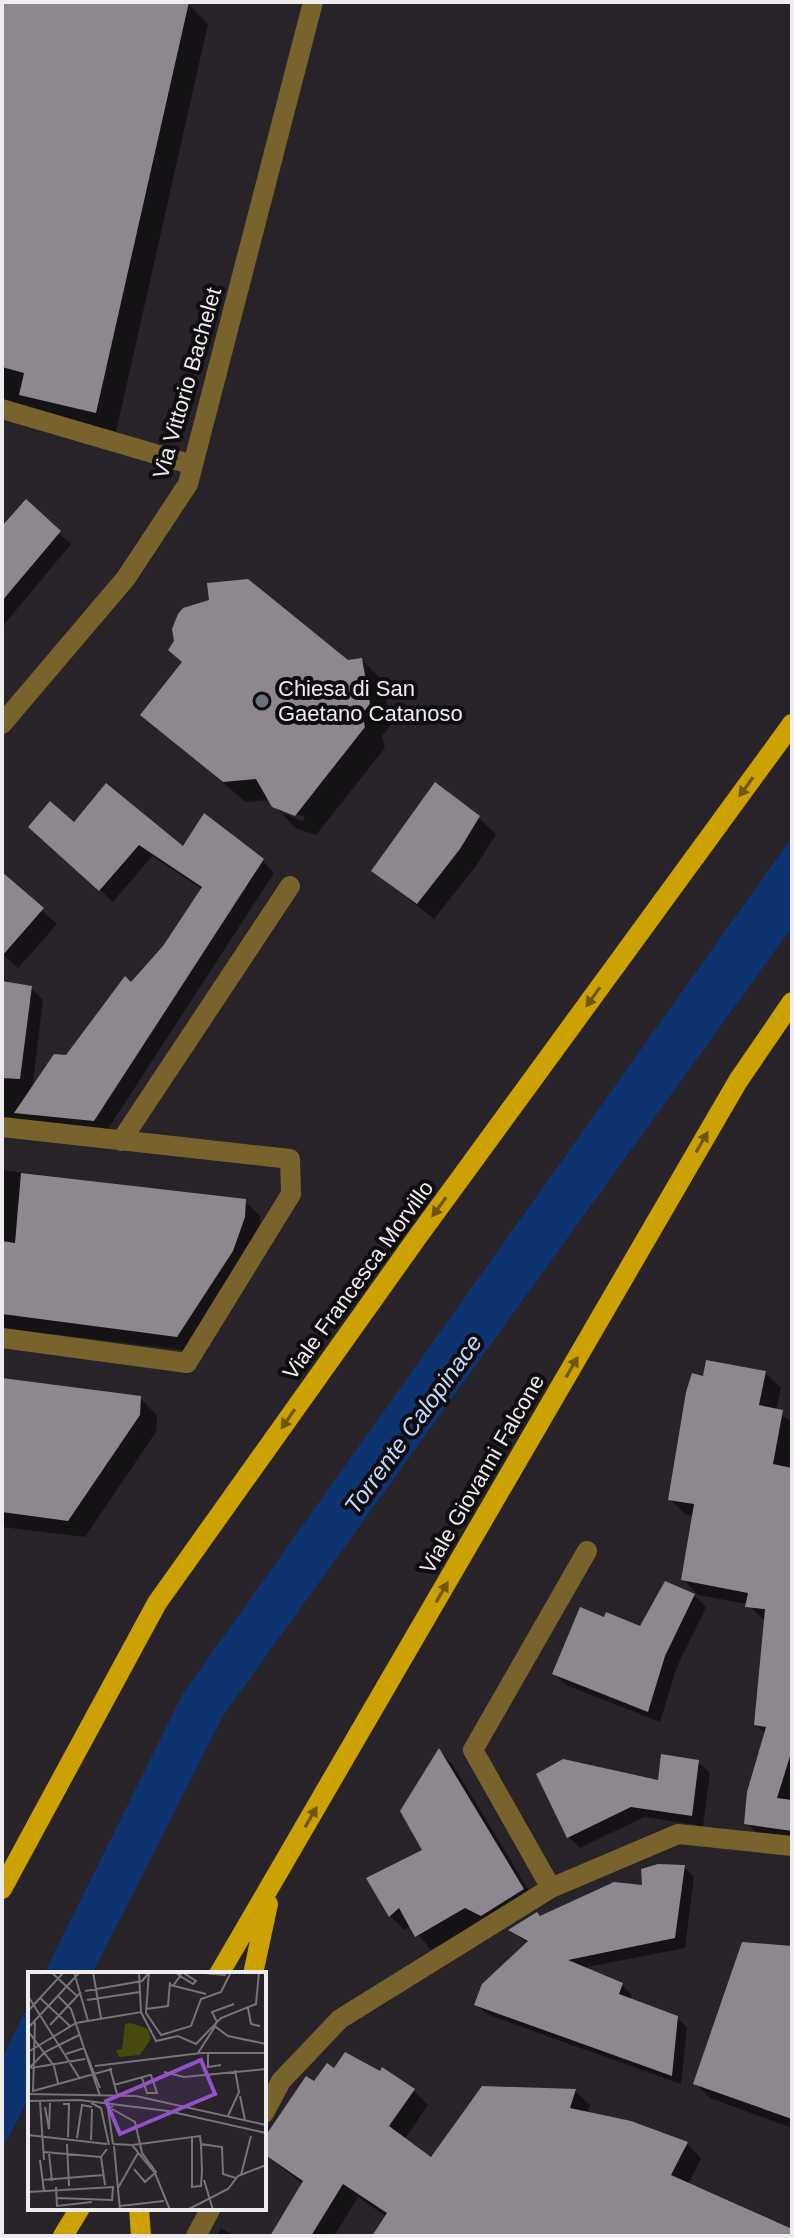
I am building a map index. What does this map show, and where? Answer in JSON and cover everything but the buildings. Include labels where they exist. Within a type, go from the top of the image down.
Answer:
[{"type":"main road","name":"Viale Francesca Morvillo","points":[[2,1889],[157,1603],[416,1239],[792,724]]},
{"type":"main road","name":"Viale Giovanni Falcone","points":[[220,1972],[738,1081],[792,1002]]},
{"type":"main road","points":[[253,1972],[272,1885]]},
{"type":"main road","points":[[63,2236],[79,2210]]},
{"type":"main road","points":[[139,2210],[141,2236]]},
{"type":"street","name":"Via Vittorio Bachelet","points":[[2,724],[126,578],[188,484],[313,2]]},
{"type":"street","points":[[2,409],[193,465]]},
{"type":"street","points":[[121,1141],[290,886]]},
{"type":"street","points":[[2,1127],[290,1159],[291,1194],[187,1363],[2,1338]]},
{"type":"street","points":[[551,1888],[473,1750],[587,1551]]},
{"type":"street","points":[[266,2109],[281,2081],[340,2019],[551,1888],[678,1834],[792,1846]]},
{"type":"street","points":[[196,2236],[210,2210]]},
{"type":"water","name":"Torrente Calopinace","points":[[792,837],[792,927],[224,1714],[93,1972],[45,1972],[182,1695]]},
{"type":"water","points":[[28,2006],[28,2099],[2,2150],[2,2058]]},
{"type":"place","name":"Chiesa di San Gaetano Catanoso","points":[[262,701]]}]
